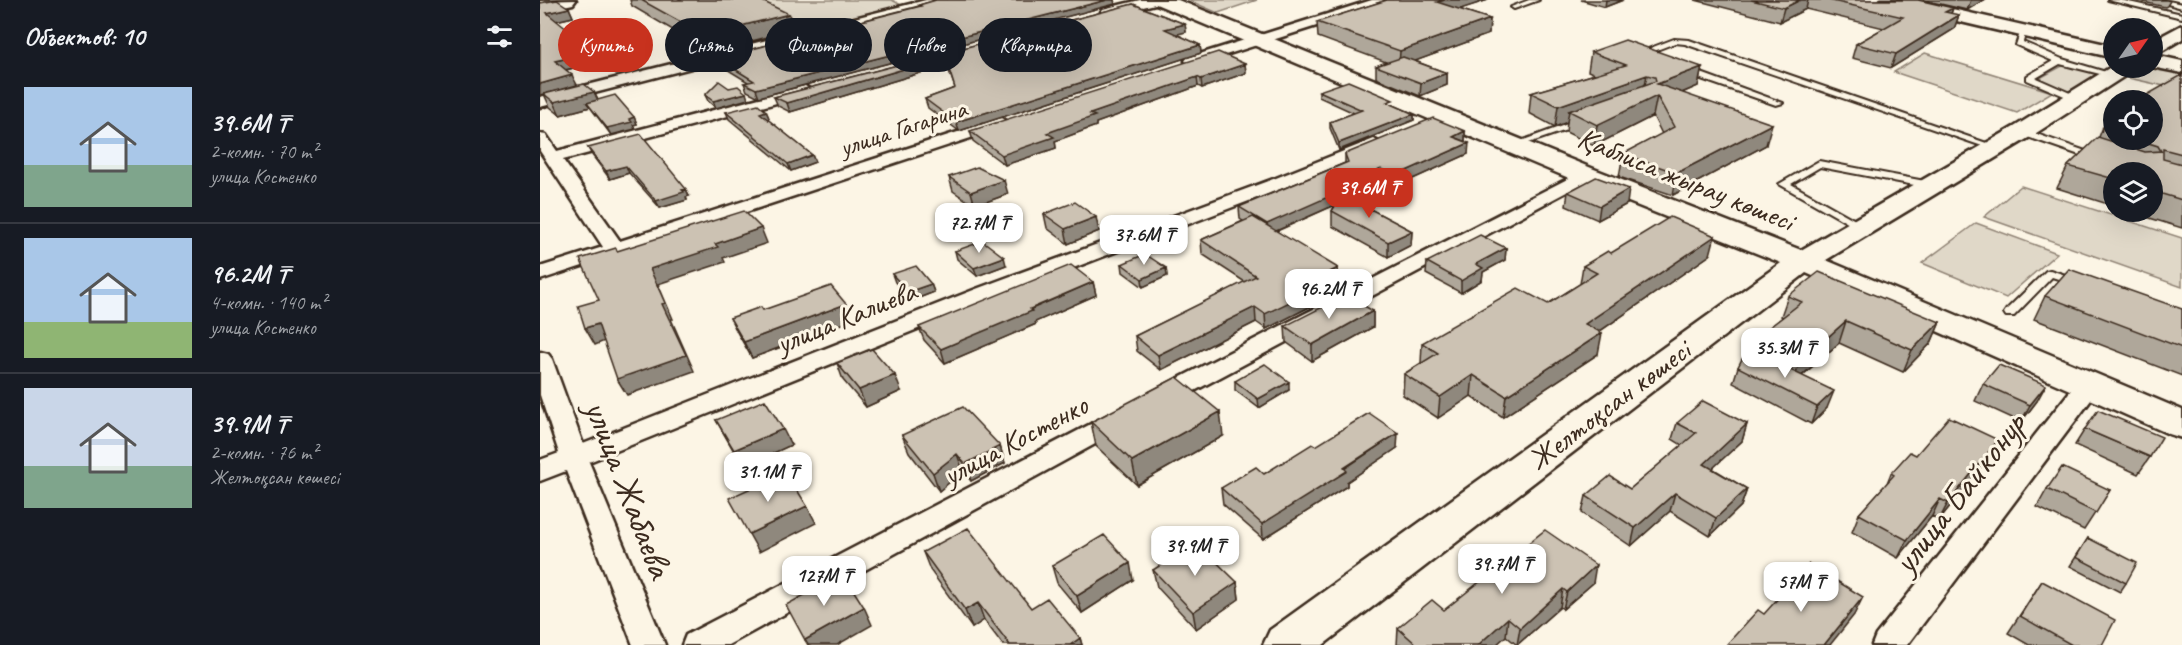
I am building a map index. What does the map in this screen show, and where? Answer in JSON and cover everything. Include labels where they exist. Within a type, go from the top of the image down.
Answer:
[{"type":"main road","points":[[540,6],[567,0]]},
{"type":"main road","name":"Қаблиса жырау көшесі","points":[[1162,0],[1261,39],[1585,175],[1803,261],[2182,425]]},
{"type":"main road","points":[[1890,0],[2023,31],[2103,60]]},
{"type":"main road","points":[[2163,43],[2182,31]]},
{"type":"main road","points":[[2163,63],[2182,67]]},
{"type":"main road","name":"Желтоқсан көшесі","points":[[1287,645],[1803,261],[2076,99],[2103,77]]},
{"type":"street","points":[[540,102],[939,0]]},
{"type":"street","points":[[1097,15],[1155,0]]},
{"type":"street","points":[[1181,65],[1385,0]]},
{"type":"street","points":[[615,249],[546,150],[822,87]]},
{"type":"street","points":[[1411,129],[1443,116]]},
{"type":"street","name":"улица Гагарина","points":[[540,274],[1011,120]]},
{"type":"street","name":"улица Калиева","points":[[540,471],[984,294],[1282,182],[1389,138]]},
{"type":"street","name":"улица Костенко","points":[[698,645],[1264,342],[1585,175]]},
{"type":"street","name":"улица Жабаева","points":[[540,359],[574,457],[649,645]]},
{"type":"street","name":"улица Байконур","points":[[1888,645],[2088,386]]},
{"type":"lane","points":[[1514,7],[1536,0]]},
{"type":"lane","points":[[2111,0],[2182,16]]},
{"type":"lane","points":[[2156,0],[2182,6]]},
{"type":"lane","points":[[2023,31],[2019,43],[2059,61],[2103,64]]},
{"type":"lane","points":[[1657,60],[1646,56],[1644,52],[1674,41],[1686,42],[2008,140],[2107,162]]},
{"type":"lane","points":[[2059,61],[2030,78],[2076,99]]},
{"type":"lane","points":[[1679,68],[1779,103]]},
{"type":"lane","points":[[1514,145],[1592,118]]},
{"type":"lane","points":[[1860,227],[1784,184],[1819,164],[1930,185]]},
{"type":"lane","points":[[2010,313],[2050,273],[2083,285]]},
{"type":"shaded area","points":[[735,0],[892,0],[903,6],[857,18],[773,18]]},
{"type":"shaded area","points":[[1188,0],[1257,0],[1218,13]]},
{"type":"shaded area","points":[[1925,53],[2052,92],[2017,113],[1894,72]]},
{"type":"shaded area","points":[[2064,65],[2102,74],[2073,95],[2038,79]]},
{"type":"shaded area","points":[[2163,65],[2182,69],[2182,90],[2129,78],[2163,78]]},
{"type":"shaded area","points":[[2021,186],[2103,212],[2103,222],[2132,222],[2182,238],[2182,287],[1984,217]]},
{"type":"shaded area","points":[[1976,223],[2057,253],[2006,298],[1922,263]]},
{"type":"building","points":[[557,0],[569,8],[547,13],[558,22],[558,60],[555,61],[558,63],[558,72],[568,72],[572,75],[540,84],[540,3]]},
{"type":"building","points":[[641,0],[760,0],[789,14],[765,18],[753,23],[753,18],[673,18]]},
{"type":"building","points":[[936,0],[1107,0],[1036,18],[978,18],[978,33],[966,36],[966,18],[884,18],[884,57],[872,60],[872,18],[921,6],[919,5]]},
{"type":"building","points":[[1387,0],[1445,0],[1437,2],[1490,19],[1400,51],[1317,22]]},
{"type":"building","points":[[1751,0],[1800,0],[1784,8]]},
{"type":"building","points":[[1828,0],[1918,0],[1953,8],[1945,12],[1959,15],[1896,54],[1856,44],[1903,17]]},
{"type":"building","points":[[1133,4],[1185,24],[1165,29],[1200,45],[956,122],[925,99],[955,88],[950,72],[966,72],[966,47],[978,44],[978,72],[1092,72],[1092,18],[1079,18]]},
{"type":"building","points":[[1625,40],[1702,67],[1657,84],[1772,124],[1677,173],[1623,154],[1674,127],[1657,96],[1597,125],[1569,111],[1656,81],[1655,77],[1647,75],[1558,106],[1531,93],[1626,65],[1591,52]]},
{"type":"building","points":[[765,46],[765,72],[823,72],[756,89],[744,83],[754,81],[740,72],[753,72],[753,49]]},
{"type":"building","points":[[1218,52],[1245,64],[1201,79],[1197,77],[1090,114],[1095,116],[1047,133],[1054,137],[1002,155],[970,131]]},
{"type":"building","points":[[1403,57],[1447,73],[1421,83],[1376,66]]},
{"type":"building","points":[[884,69],[884,72],[893,72],[787,103],[774,97],[872,72]]},
{"type":"building","points":[[2182,75],[2182,154],[2163,149],[2163,90],[2156,90]]},
{"type":"building","points":[[719,81],[729,88],[738,86],[746,93],[713,101],[705,95]]},
{"type":"building","points":[[1348,81],[1393,100],[1387,102],[1414,114],[1339,143],[1330,122],[1362,110],[1319,91]]},
{"type":"building","points":[[584,84],[594,92],[554,102],[544,94]]},
{"type":"building","points":[[615,95],[634,117],[629,119],[632,122],[607,128],[587,103]]},
{"type":"building","points":[[758,104],[766,111],[760,113],[812,155],[788,164],[726,112]]},
{"type":"building","points":[[1433,118],[1465,131],[1453,137],[1469,143],[1395,176],[1381,169],[1330,191],[1335,194],[1267,224],[1239,207],[1348,162],[1345,154]]},
{"type":"building","points":[[641,134],[686,189],[682,190],[684,192],[656,201],[626,166],[606,171],[588,148]]},
{"type":"building","points":[[2098,137],[2103,139],[2103,150],[2163,150],[2163,159],[2182,164],[2182,200],[2163,194],[2163,162],[2103,162],[2103,176],[2068,166]]},
{"type":"building","points":[[977,167],[1004,180],[971,192],[949,177]]},
{"type":"building","points":[[1596,177],[1629,189],[1600,206],[1568,192]]},
{"type":"building","points":[[1342,194],[1412,231],[1388,242],[1332,211]]},
{"type":"building","points":[[1075,202],[1096,217],[1065,229],[1044,214]]},
{"type":"building","points":[[744,211],[761,228],[715,244],[718,247],[650,269],[665,303],[662,304],[686,355],[617,379],[598,324],[585,328],[578,306],[599,300],[580,259],[616,248],[617,251]]},
{"type":"building","points":[[1253,217],[1338,268],[1317,278],[1327,284],[1265,314],[1255,307],[1158,355],[1135,336],[1256,276],[1201,240]]},
{"type":"building","points":[[1670,217],[1715,236],[1585,324],[1602,333],[1506,396],[1473,375],[1440,397],[1404,374],[1438,353],[1422,343],[1518,288],[1548,304],[1597,273],[1583,266],[1608,251],[1611,253]]},
{"type":"building","points":[[1480,235],[1506,248],[1476,264],[1483,268],[1461,281],[1427,262]]},
{"type":"building","points":[[983,241],[1004,257],[974,268],[955,251]]},
{"type":"building","points":[[1145,254],[1166,268],[1142,279],[1122,264]]},
{"type":"building","points":[[1071,265],[1093,282],[1030,309],[1032,311],[941,349],[919,327]]},
{"type":"building","points":[[916,266],[931,284],[908,292],[892,274]]},
{"type":"building","points":[[2069,269],[2182,309],[2182,348],[2045,296]]},
{"type":"building","points":[[1819,272],[1940,322],[1912,350],[1846,321],[1800,362],[1753,340],[1802,302],[1788,296]]},
{"type":"building","points":[[831,286],[846,304],[744,342],[730,318],[761,307],[763,310]]},
{"type":"building","points":[[1346,295],[1373,311],[1312,345],[1285,326]]},
{"type":"building","points":[[872,349],[895,375],[859,390],[837,363]]},
{"type":"building","points":[[1747,349],[1834,391],[1817,407],[1738,367]]},
{"type":"building","points":[[1265,364],[1289,382],[1258,399],[1235,381]]},
{"type":"building","points":[[1999,365],[2046,385],[2030,405],[1983,384]]},
{"type":"building","points":[[1177,377],[1220,412],[1132,461],[1091,422]]},
{"type":"building","points":[[765,400],[783,429],[734,450],[716,420]]},
{"type":"building","points":[[1703,401],[1747,424],[1704,464],[1747,489],[1716,518],[1675,493],[1635,528],[1586,496],[1610,476],[1630,489],[1696,433],[1677,423]]},
{"type":"building","points":[[963,407],[1000,446],[965,464],[957,454],[933,473],[902,435]]},
{"type":"building","points":[[2098,410],[2162,437],[2150,457],[2085,429]]},
{"type":"building","points":[[1369,413],[1398,433],[1344,468],[1347,471],[1262,524],[1221,488],[1256,467],[1264,474],[1312,444],[1316,446]]},
{"type":"building","points":[[1949,417],[1998,440],[1948,503],[1940,499],[1907,540],[1859,514],[1894,475],[1891,473],[1910,452],[1916,455]]},
{"type":"building","points":[[2062,467],[2110,490],[2096,513],[2047,489]]},
{"type":"building","points":[[786,472],[807,506],[749,534],[729,498]]},
{"type":"building","points":[[968,528],[1031,608],[1047,598],[1080,638],[1070,645],[1010,645],[978,603],[965,610],[923,552]]},
{"type":"building","points":[[1545,530],[1596,565],[1567,592],[1563,589],[1520,628],[1508,618],[1478,645],[1417,645],[1398,628],[1432,600],[1444,610]]},
{"type":"building","points":[[1104,535],[1130,563],[1077,596],[1052,566]]},
{"type":"building","points":[[2088,538],[2137,563],[2126,583],[2076,557]]},
{"type":"building","points":[[1196,542],[1237,582],[1193,612],[1153,570]]},
{"type":"building","points":[[1809,564],[1863,597],[1824,645],[1727,644],[1758,610],[1764,614]]},
{"type":"building","points":[[843,574],[864,607],[805,640],[786,605]]},
{"type":"building","points":[[2042,581],[2115,620],[2102,645],[2072,645],[2020,616]]}]
